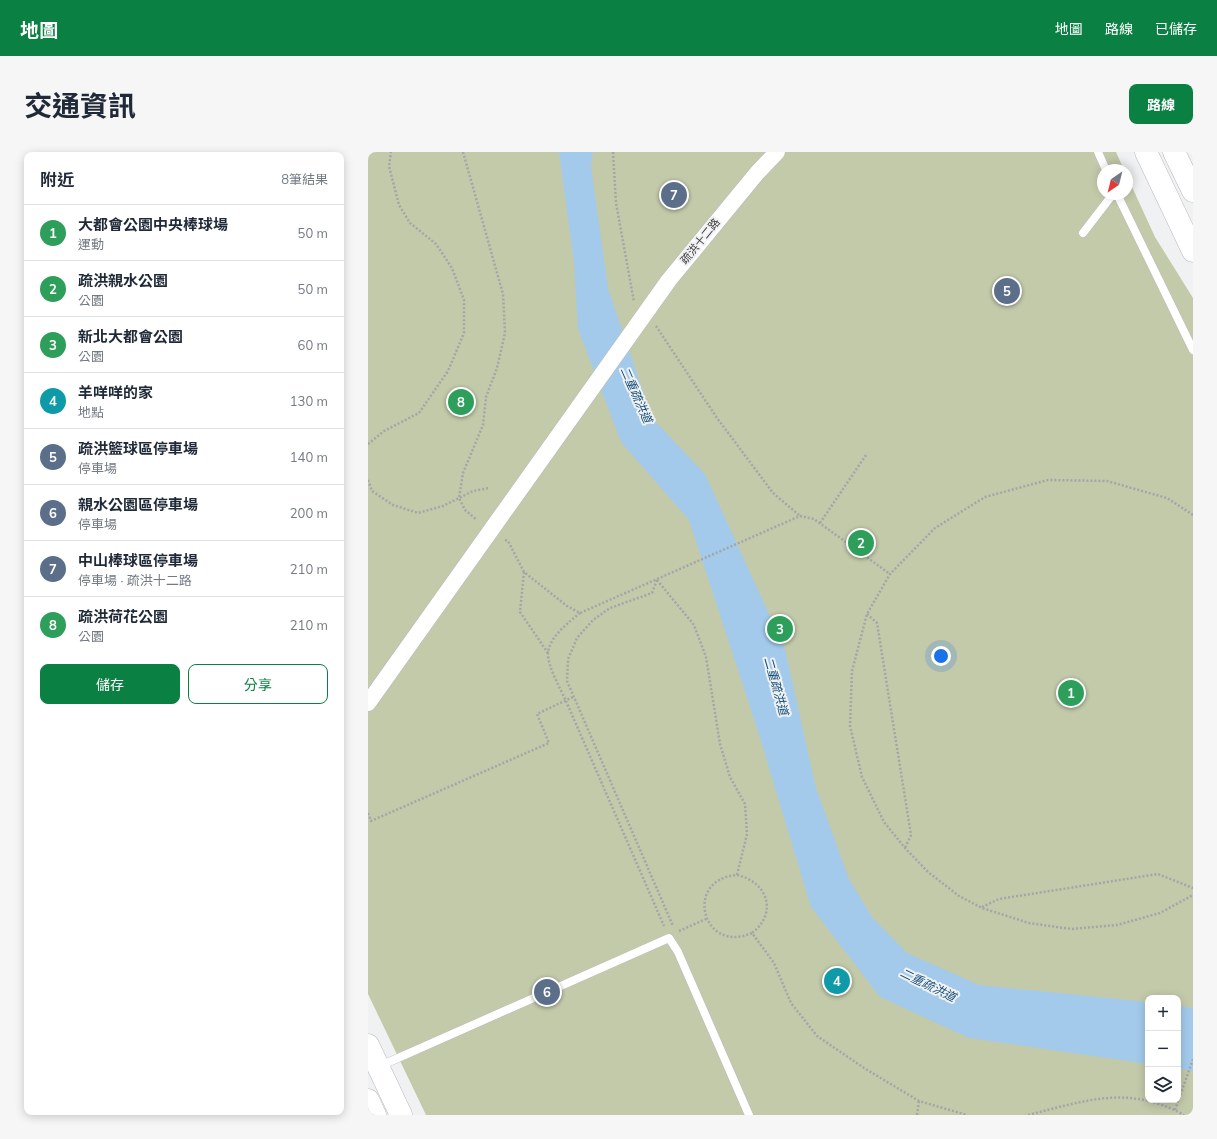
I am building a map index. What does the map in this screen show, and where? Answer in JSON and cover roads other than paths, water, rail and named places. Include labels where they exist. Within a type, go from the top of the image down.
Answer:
[{"type":"main road","points":[[1146,152],[1193,251]]},
{"type":"main road","points":[[1174,152],[1193,191]]},
{"type":"main road","points":[[368,1045],[401,1115]]},
{"type":"main road","points":[[368,1100],[375,1115]]},
{"type":"street","name":"疏洪十二路","points":[[368,703],[644,313],[705,235],[777,152]]},
{"type":"lane","points":[[1098,152],[1103,164]]},
{"type":"lane","points":[[1083,233],[1108,200]]},
{"type":"lane","points":[[1120,200],[1193,350]]},
{"type":"lane","points":[[378,1067],[669,938],[678,952],[749,1115]]},
{"type":"water","name":"二重疏洪道","points":[[559,152],[593,152],[591,166],[608,288],[652,418],[705,474],[785,649],[816,788],[849,879],[872,917],[907,953],[979,985],[1145,1002],[1145,1064],[969,1038],[880,997],[811,907],[757,728],[689,520],[621,442],[578,329],[574,263]]},
{"type":"water","points":[[1181,1006],[1193,1008],[1193,1071],[1181,1069]]},
{"type":"place","name":"中山棒球區停車場","points":[[674,195]]},
{"type":"place","name":"疏洪籃球區停車場","points":[[1007,291]]},
{"type":"place","name":"疏洪荷花公園","points":[[461,402]]},
{"type":"place","name":"疏洪親水公園","points":[[861,543]]},
{"type":"place","name":"新北大都會公園","points":[[780,629]]},
{"type":"place","name":"大都會公園中央棒球場","points":[[1071,693]]},
{"type":"place","name":"羊咩咩的家","points":[[837,981]]},
{"type":"place","name":"親水公園區停車場","points":[[547,992]]}]
